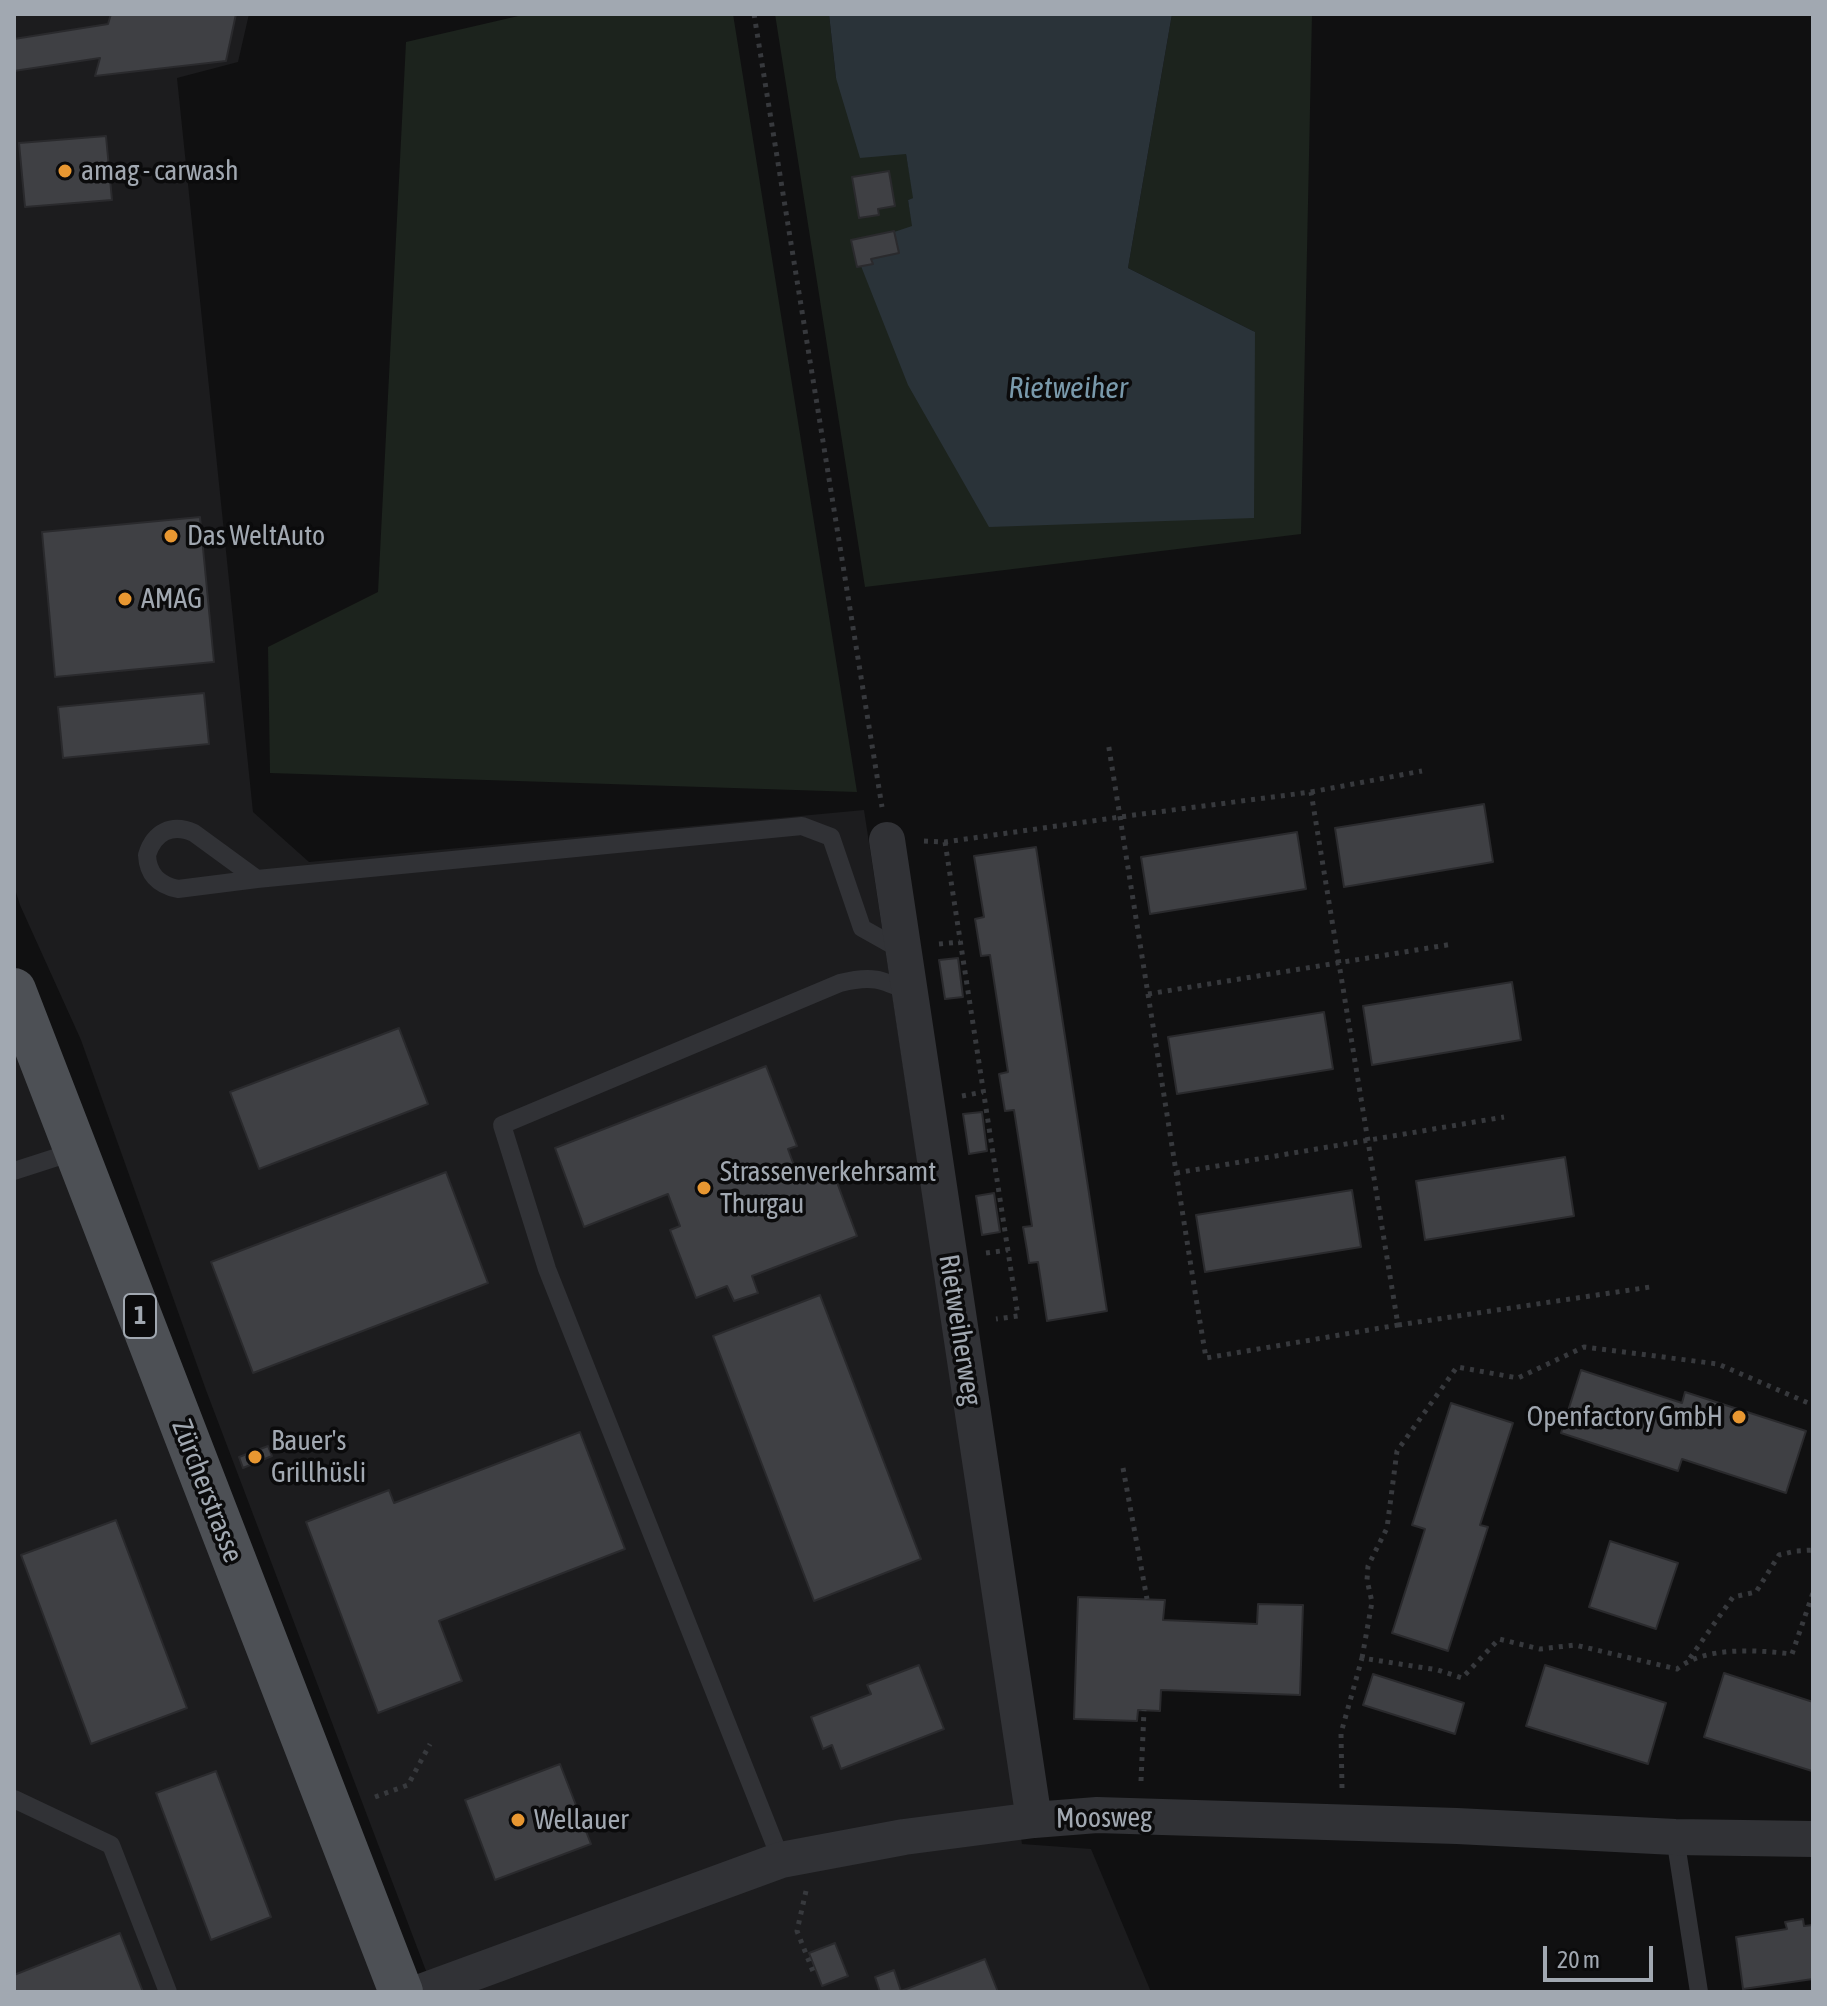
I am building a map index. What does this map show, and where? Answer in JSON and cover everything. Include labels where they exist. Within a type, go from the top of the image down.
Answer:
[{"type":"main road","name":"Zürcherstrasse","points":[[14,990],[401,1992]]},
{"type":"street","name":"Rietweiherweg","points":[[887,840],[1034,1820]]},
{"type":"street","name":"Moosweg","points":[[421,1992],[904,1837],[1034,1820],[1097,1815],[1675,1837],[1813,1839]]},
{"type":"lane","points":[[257,879],[184,829],[164,831],[150,845],[147,855],[152,875],[168,887],[178,889],[802,826],[831,837],[862,928],[904,952]]},
{"type":"lane","points":[[794,1871],[547,1269],[502,1125],[840,983],[865,977],[880,979],[910,992]]},
{"type":"lane","points":[[14,1171],[78,1151]]},
{"type":"lane","points":[[14,1799],[111,1845],[168,1992]]},
{"type":"lane","points":[[1675,1837],[1699,1992]]},
{"type":"path","points":[[754,14],[887,840],[945,842],[1311,792],[1422,771]]},
{"type":"path","points":[[1108,742],[1206,1358],[1650,1287]]},
{"type":"path","points":[[1311,792],[1398,1325]]},
{"type":"path","points":[[945,842],[1018,1316],[992,1319]]},
{"type":"path","points":[[1148,994],[1453,944]]},
{"type":"path","points":[[1176,1173],[1504,1117]]},
{"type":"path","points":[[1343,1822],[1341,1733],[1362,1658],[1372,1602],[1367,1580],[1368,1566],[1387,1528],[1397,1451],[1457,1367],[1518,1378],[1584,1347],[1718,1364],[1813,1405]]},
{"type":"path","points":[[1123,1468],[1147,1599]]},
{"type":"path","points":[[1362,1658],[1438,1670],[1462,1678],[1499,1639],[1540,1649],[1575,1645],[1677,1669],[1690,1659],[1733,1597],[1756,1592],[1779,1555],[1813,1550]]},
{"type":"path","points":[[1690,1659],[1753,1649],[1792,1654],[1813,1593]]},
{"type":"path","points":[[1141,1788],[1144,1710]]},
{"type":"path","points":[[375,1797],[408,1785],[430,1744]]},
{"type":"path","points":[[794,1871],[797,1931],[814,1974]]},
{"type":"shaded area","points":[[14,14],[249,14],[238,62],[177,78],[253,812],[309,862],[864,810],[1022,1844],[1091,1849],[1151,1992],[434,1992],[206,1390],[81,1040],[14,886]]},
{"type":"shaded area","points":[[527,14],[733,14],[857,792],[270,773],[268,647],[378,592],[406,42]]},
{"type":"shaded area","points":[[775,14],[829,14],[836,78],[906,154],[914,198],[908,200],[913,226],[1255,332],[1128,268],[1172,14],[1312,14],[1301,534],[865,587]]},
{"type":"shaded area","points":[[14,990],[401,1992],[14,1992]]},
{"type":"water","name":"Rietweiher","points":[[829,14],[1172,14],[1128,268],[1255,332],[1254,518],[989,527],[908,385],[861,266],[872,264],[871,259],[894,232],[912,226],[908,200],[913,198],[906,154],[860,158],[836,78]]},
{"type":"building","points":[[111,14],[236,14],[226,61],[95,76],[100,58],[14,71],[14,39],[108,24]]},
{"type":"building","name":"amag - carwash","points":[[106,136],[112,200],[25,207],[19,143]]},
{"type":"building","points":[[889,171],[895,206],[878,209],[879,215],[859,218],[852,177]]},
{"type":"building","points":[[894,231],[899,253],[871,259],[873,264],[857,267],[851,240]]},
{"type":"building","points":[[200,517],[214,662],[55,677],[42,532]]},
{"type":"building","points":[[204,693],[209,744],[63,758],[58,707]]},
{"type":"building","points":[[1484,804],[1493,862],[1344,887],[1335,828]]},
{"type":"building","points":[[1297,832],[1306,889],[1150,914],[1141,857]]},
{"type":"building","points":[[1036,847],[1107,1311],[1047,1321],[1038,1262],[1029,1263],[1023,1227],[1032,1226],[1014,1110],[1005,1111],[999,1074],[1008,1072],[990,955],[981,956],[975,919],[984,917],[974,856]]},
{"type":"building","points":[[958,958],[963,997],[945,999],[939,960]]},
{"type":"building","points":[[1512,982],[1521,1040],[1372,1065],[1363,1006]]},
{"type":"building","points":[[1324,1012],[1333,1069],[1177,1094],[1168,1037]]},
{"type":"building","points":[[399,1028],[428,1104],[259,1169],[230,1092]]},
{"type":"building","name":"Strassenverkehrsamt Thurgau","points":[[766,1066],[797,1146],[788,1149],[800,1182],[832,1169],[857,1236],[752,1276],[758,1293],[734,1301],[727,1286],[696,1298],[670,1230],[680,1226],[668,1194],[584,1227],[555,1148]]},
{"type":"building","points":[[982,1112],[987,1151],[969,1154],[963,1114]]},
{"type":"building","points":[[1565,1157],[1574,1216],[1425,1240],[1416,1181]]},
{"type":"building","points":[[446,1172],[488,1283],[253,1373],[211,1262]]},
{"type":"building","points":[[1352,1190],[1361,1247],[1205,1272],[1196,1215]]},
{"type":"building","points":[[994,1193],[1000,1232],[982,1235],[976,1196]]},
{"type":"building","points":[[820,1295],[921,1559],[814,1601],[713,1336]]},
{"type":"building","points":[[1581,1370],[1682,1403],[1685,1392],[1806,1431],[1786,1493],[1682,1459],[1678,1471],[1561,1433]]},
{"type":"building","points":[[1451,1403],[1513,1423],[1480,1525],[1488,1527],[1448,1651],[1392,1633],[1425,1529],[1412,1525]]},
{"type":"building","points":[[580,1432],[625,1549],[439,1621],[462,1681],[378,1713],[306,1522],[389,1490],[394,1503]]},
{"type":"building","points":[[268,1446],[272,1456],[243,1468],[239,1457]]},
{"type":"building","points":[[116,1520],[187,1708],[91,1744],[21,1555]]},
{"type":"building","points":[[1610,1541],[1678,1563],[1656,1629],[1589,1607]]},
{"type":"building","points":[[1078,1597],[1165,1600],[1163,1620],[1257,1624],[1258,1604],[1303,1605],[1300,1695],[1161,1690],[1160,1711],[1138,1710],[1137,1721],[1074,1719]]},
{"type":"building","points":[[919,1665],[944,1729],[841,1769],[832,1745],[823,1749],[811,1717],[871,1694],[867,1685]]},
{"type":"building","points":[[1545,1665],[1666,1703],[1648,1764],[1526,1726]]},
{"type":"building","points":[[1724,1673],[1813,1702],[1812,1771],[1704,1737]]},
{"type":"building","points":[[1373,1674],[1464,1703],[1455,1734],[1363,1705]]},
{"type":"building","points":[[560,1764],[591,1844],[495,1880],[465,1800]]},
{"type":"building","points":[[216,1771],[271,1917],[211,1940],[156,1793]]},
{"type":"building","points":[[1803,1919],[1804,1926],[1813,1925],[1813,1979],[1743,1989],[1736,1937],[1787,1929],[1785,1922]]},
{"type":"building","points":[[120,1933],[143,1992],[14,1992],[14,1975]]},
{"type":"building","points":[[835,1943],[848,1976],[822,1986],[809,1953]]},
{"type":"building","points":[[985,1959],[998,1992],[880,1992],[875,1977],[894,1970],[901,1991]]},
{"type":"place","name":"amag - carwash","points":[[65,171]]},
{"type":"place","name":"Das WeltAuto","points":[[171,536]]},
{"type":"place","name":"AMAG","points":[[125,599]]},
{"type":"place","name":"Strassenverkehrsamt Thurgau","points":[[704,1188]]},
{"type":"place","name":"Openfactory GmbH","points":[[1739,1417]]},
{"type":"place","name":"Bauer's Grillhüsli","points":[[255,1457]]},
{"type":"place","name":"Wellauer","points":[[518,1820]]}]
